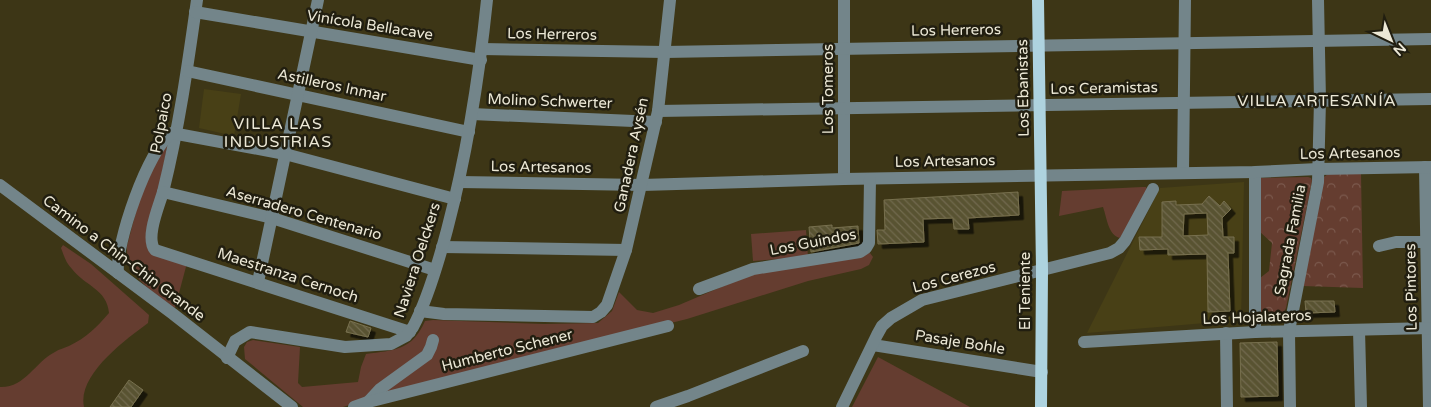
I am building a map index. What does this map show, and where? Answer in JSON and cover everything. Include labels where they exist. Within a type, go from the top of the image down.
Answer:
[{"type":"main road","name":"Los Ebanistas","points":[[1038,0],[1041,175]]},
{"type":"main road","name":"El Teniente","points":[[1041,175],[1041,407]]},
{"type":"street","points":[[258,282],[318,0]]},
{"type":"street","name":"Naviera Oelckers","points":[[227,358],[235,341],[250,332],[345,347],[391,344],[410,332],[416,322],[435,270],[459,182],[472,114],[487,0]]},
{"type":"street","name":"Ganadera Aysén","points":[[420,311],[444,314],[593,317],[607,305],[626,250],[657,116],[670,0]]},
{"type":"street","name":"Los Tomeros","points":[[844,0],[844,179]]},
{"type":"street","points":[[1183,172],[1185,0]]},
{"type":"street","name":"Sagrada Familia","points":[[1290,407],[1289,331],[1318,182],[1320,100],[1318,0]]},
{"type":"street","name":"Vinícola Bellacave","points":[[196,6],[311,32],[481,54]]},
{"type":"street","name":"Polpaico","points":[[155,250],[150,238],[163,192],[176,133],[196,6]]},
{"type":"street","name":"Los Herreros","points":[[481,54],[1431,38]]},
{"type":"street","name":"Astilleros Inmar","points":[[187,71],[469,132]]},
{"type":"street","name":"Los Ceramistas","points":[[657,116],[844,108],[1431,99]]},
{"type":"street","name":"Molino Schwerter","points":[[472,114],[657,116]]},
{"type":"street","points":[[118,273],[120,247],[137,194],[153,157],[160,146],[166,137],[176,133],[285,154],[455,199]]},
{"type":"street","name":"Los Artesanos","points":[[459,182],[642,185],[1428,167]]},
{"type":"street","name":"Los Pintores","points":[[1428,167],[1429,407]]},
{"type":"street","points":[[1254,172],[1255,332]]},
{"type":"street","name":"Los Guindos","points":[[698,289],[753,270],[860,252],[869,243],[870,179]]},
{"type":"street","name":"Camino a Chin-Chin Grande","points":[[0,185],[292,407]]},
{"type":"street","name":"Los Cerezos","points":[[842,407],[882,326],[891,318],[922,300],[1110,253],[1126,241],[1153,189]]},
{"type":"street","name":"Aserradero Centenario","points":[[163,192],[272,218],[435,270]]},
{"type":"street","points":[[1379,246],[1396,242],[1429,242]]},
{"type":"street","points":[[442,247],[626,250]]},
{"type":"street","name":"Maestranza Cernoch","points":[[155,250],[410,332]]},
{"type":"street","name":"Humberto Schener","points":[[354,407],[668,326]]},
{"type":"street","name":"Los Hojalateros","points":[[1084,342],[1226,333],[1429,328]]},
{"type":"street","points":[[1359,330],[1360,407]]},
{"type":"street","points":[[1226,333],[1227,407]]},
{"type":"street","points":[[368,402],[380,389],[427,356],[432,348],[433,340]]},
{"type":"street","name":"Pasaje Bohle","points":[[873,345],[1042,372]]},
{"type":"street","points":[[656,407],[803,351]]},
{"type":"shaded area","points":[[204,89],[241,94],[234,136],[199,128]]},
{"type":"shaded area","points":[[1244,182],[1241,320],[1087,333],[1160,188]]},
{"type":"green space","points":[[168,142],[148,244],[187,263],[175,308],[138,278],[129,263],[127,251],[138,204],[155,160]]},
{"type":"green space","points":[[1328,174],[1361,174],[1363,288],[1303,286],[1324,177]]},
{"type":"green space","points":[[1308,177],[1312,181],[1286,308],[1275,320],[1264,320],[1260,317],[1260,278],[1269,271],[1272,243],[1259,231],[1259,178]]},
{"type":"green space","points":[[1146,187],[1148,191],[1120,238],[1110,230],[1103,207],[1059,216],[1062,191]]},
{"type":"green space","points":[[806,230],[808,257],[753,261],[751,234]]},
{"type":"green space","points":[[63,245],[91,264],[149,315],[148,323],[127,339],[95,371],[84,395],[84,407],[0,407],[0,387],[9,386],[23,379],[48,356],[86,336],[109,313],[104,298],[100,293],[77,275],[68,264],[61,248]]},
{"type":"green space","points":[[870,253],[873,257],[869,265],[861,269],[808,281],[687,319],[381,395],[343,407],[303,407],[245,359],[244,347],[247,342],[253,340],[300,347],[298,383],[302,387],[358,382],[366,354],[394,350],[408,344],[420,331],[425,321],[544,324],[598,323],[612,311],[619,292],[637,310],[653,313],[679,305],[754,273]]},
{"type":"green space","points":[[878,357],[970,407],[852,407]]},
{"type":"building","points":[[1018,192],[1019,215],[968,218],[969,229],[954,229],[953,218],[923,219],[924,242],[878,244],[877,230],[885,230],[884,200]]},
{"type":"building","points":[[1209,196],[1220,206],[1224,201],[1231,209],[1222,218],[1223,237],[1234,237],[1234,253],[1228,253],[1230,311],[1208,312],[1207,254],[1168,255],[1168,249],[1140,250],[1139,237],[1162,237],[1162,202],[1176,201],[1176,205],[1202,204]],"holes":[[[1207,213],[1208,235],[1183,236],[1184,214]]]},
{"type":"building","points":[[832,225],[832,228],[858,226],[859,243],[811,252],[809,227]]},
{"type":"building","points":[[1305,301],[1334,301],[1335,312],[1306,313]]},
{"type":"building","points":[[350,321],[371,328],[368,337],[346,332]]},
{"type":"building","points":[[1277,342],[1278,396],[1241,397],[1240,343]]},
{"type":"building","points":[[129,380],[143,390],[131,407],[110,407]]},
{"type":"district","name":"VILLA ARTESANÍA","points":[[1317,101]]},
{"type":"district","name":"VILLA LAS INDUSTRIAS","points":[[278,133]]}]
